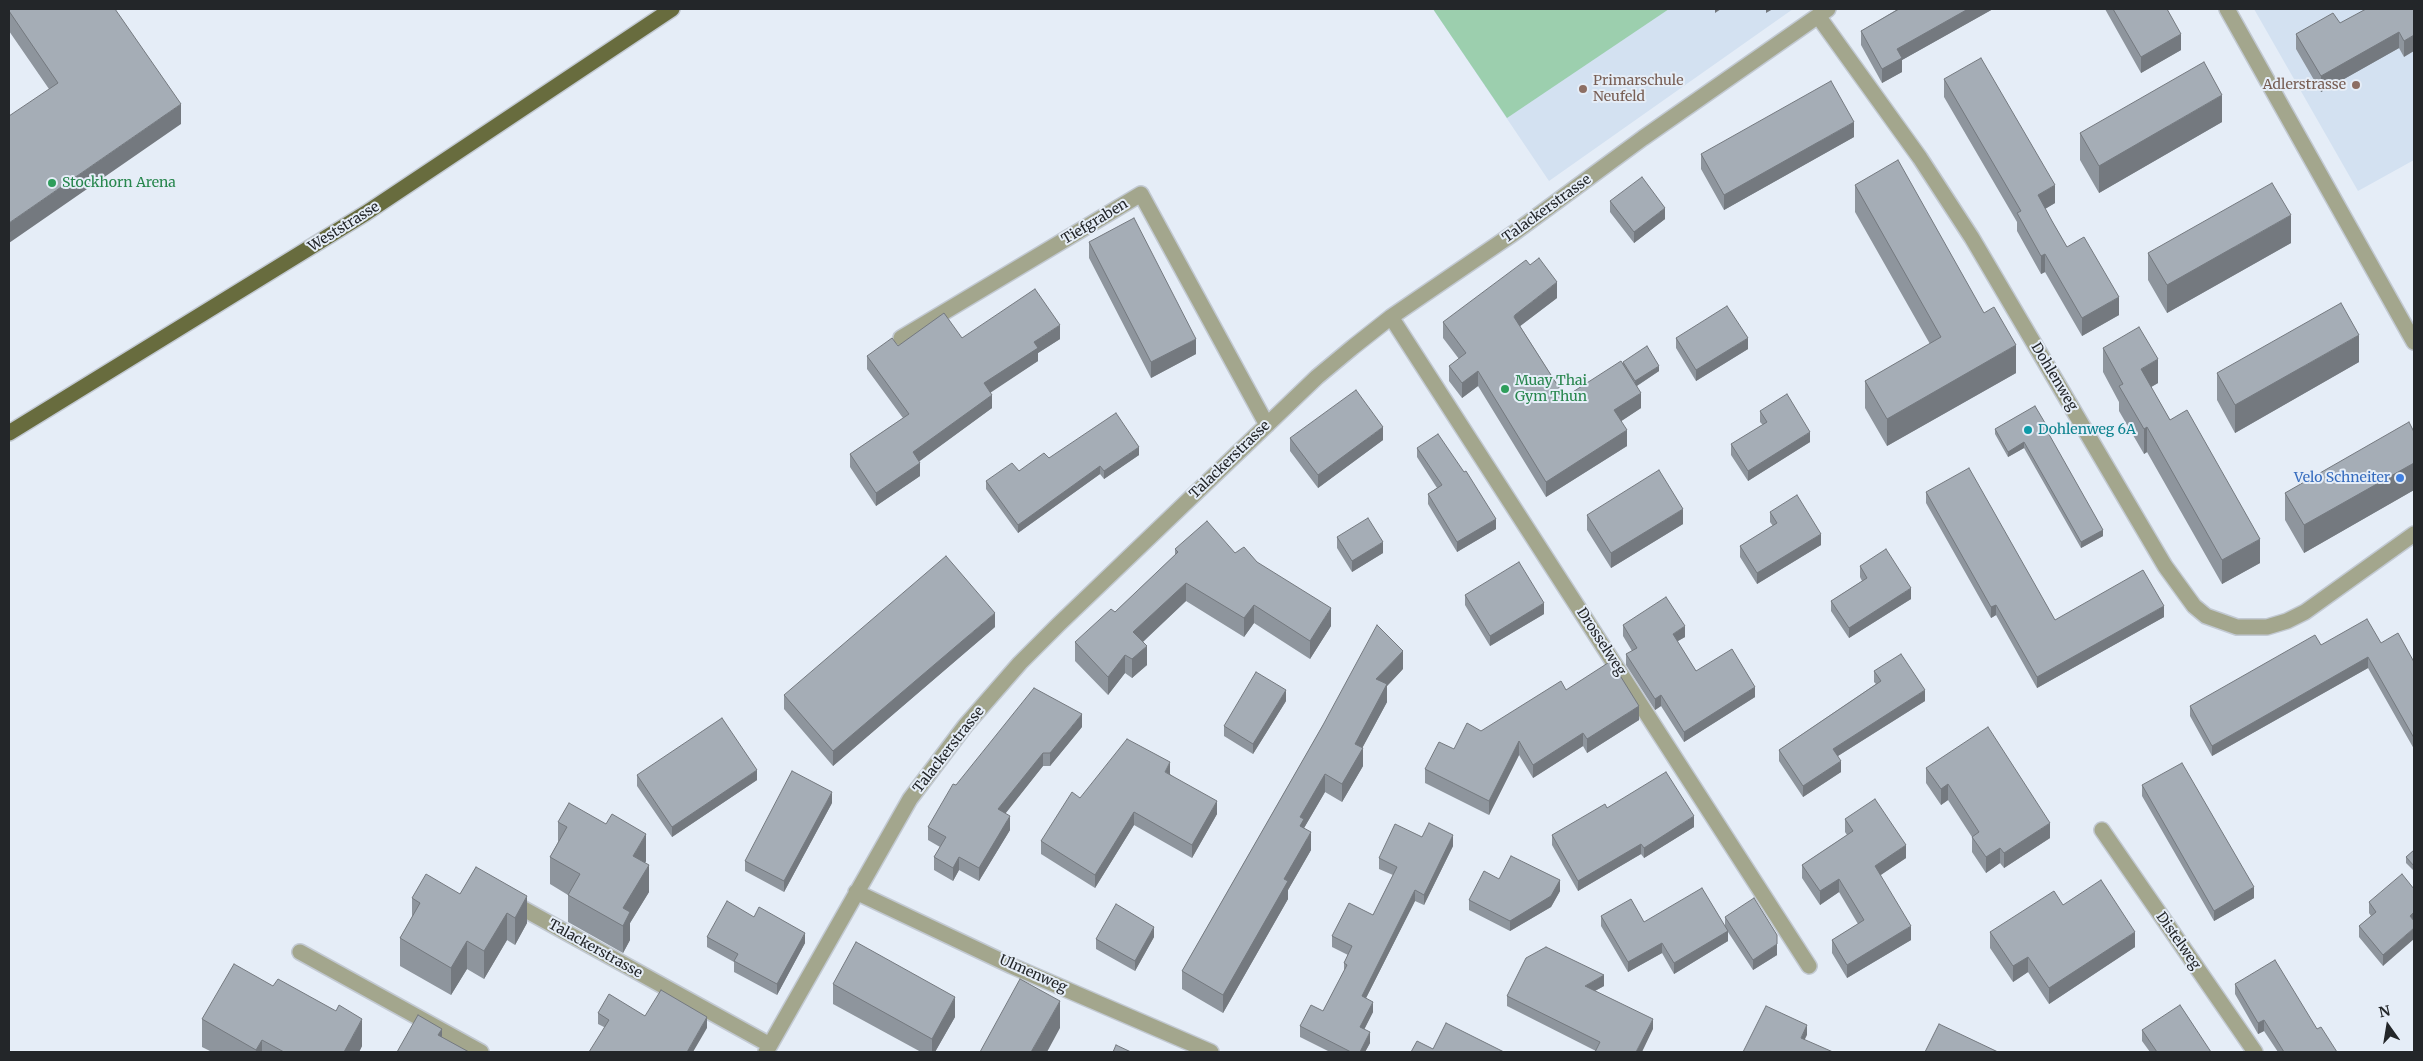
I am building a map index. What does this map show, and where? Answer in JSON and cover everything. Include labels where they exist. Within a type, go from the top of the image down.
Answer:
[{"type":"main road","name":"Weststrasse","points":[[9,433],[366,214],[672,9]]},
{"type":"street","points":[[2227,9],[2414,342]]},
{"type":"street","name":"Talackerstrasse","points":[[499,895],[768,1049],[910,799],[936,764],[1020,663],[1324,371],[1391,317],[1514,233],[1650,132],[1823,12]]},
{"type":"street","name":"Dohlenweg","points":[[1823,12],[1972,238],[2165,566],[2194,606],[2206,616],[2237,627],[2267,627],[2287,621],[2305,612],[2414,534]]},
{"type":"street","name":"Tiefgraben","points":[[901,338],[1141,194],[1267,425]]},
{"type":"street","name":"Drosselweg","points":[[1391,317],[1809,966]]},
{"type":"street","name":"Distelweg","points":[[2102,830],[2255,1052]]},
{"type":"street","name":"Ulmenweg","points":[[856,892],[1012,966],[1211,1052]]},
{"type":"street","points":[[300,952],[481,1052]]},
{"type":"shaded area","name":"Primarschule Neufeld","points":[[1433,9],[1793,9],[1549,181]]},
{"type":"shaded area","name":"Adlerstrasse","points":[[2254,9],[2414,9],[2414,160],[2358,191]]},
{"type":"green space","points":[[1433,9],[1669,9],[1507,118]]},
{"type":"building","name":"Stockhorn Arena","points":[[9,9],[115,9],[181,104],[9,223],[9,116],[58,83]]},
{"type":"building","points":[[1899,9],[1968,9],[1897,49],[1902,58],[1882,69],[1861,31]]},
{"type":"building","points":[[2113,9],[2167,9],[2181,34],[2141,57]]},
{"type":"building","points":[[2366,9],[2414,9],[2414,35],[2404,41],[2399,32],[2321,76],[2296,34],[2333,13],[2340,23]]},
{"type":"building","points":[[1981,58],[2055,185],[2038,195],[2067,247],[2084,237],[2119,297],[2082,318],[2045,254],[2041,256],[2017,213],[2021,211],[1944,79]]},
{"type":"building","points":[[2204,62],[2222,95],[2099,166],[2080,133]]},
{"type":"building","points":[[1831,81],[1854,122],[1724,195],[1701,154]]},
{"type":"building","points":[[1898,160],[1984,313],[1994,307],[2016,345],[1887,419],[1865,381],[1941,337],[1855,185]]},
{"type":"building","points":[[1642,177],[1665,208],[1634,232],[1610,201]]},
{"type":"building","points":[[2272,183],[2291,215],[2167,285],[2148,253]]},
{"type":"building","points":[[1134,218],[1196,339],[1151,362],[1089,242]]},
{"type":"building","points":[[1539,258],[1557,282],[1514,317],[1565,397],[1621,361],[1641,393],[1614,410],[1627,430],[1546,482],[1478,371],[1462,383],[1449,366],[1466,353],[1443,322],[1526,260],[1530,265]]},
{"type":"building","points":[[1035,289],[1060,325],[1034,342],[1038,348],[984,383],[992,395],[913,452],[920,463],[876,493],[850,454],[909,414],[867,356],[892,338],[898,346],[944,313],[962,338]]},
{"type":"building","points":[[2341,303],[2359,335],[2235,405],[2217,373]]},
{"type":"building","points":[[1727,306],[1748,338],[1696,370],[1676,338]]},
{"type":"building","points":[[2139,327],[2158,359],[2141,369],[2170,420],[2187,410],[2260,539],[2222,560],[2147,427],[2144,429],[2119,386],[2123,384],[2103,348]]},
{"type":"building","points":[[1647,346],[1659,366],[1635,381],[1623,362]]},
{"type":"building","points":[[1356,390],[1383,427],[1318,475],[1290,438]]},
{"type":"building","points":[[1787,394],[1810,432],[1748,471],[1731,444],[1767,422],[1760,411]]},
{"type":"building","points":[[2035,406],[2103,530],[2081,542],[2024,442],[2008,452],[1995,429]]},
{"type":"building","points":[[1116,413],[1139,447],[1104,471],[1100,466],[1018,525],[986,481],[1012,463],[1019,471],[1044,453],[1049,458]]},
{"type":"building","points":[[2409,422],[2414,432],[2414,463],[2304,525],[2285,493]]},
{"type":"building","points":[[1438,434],[1464,472],[1466,471],[1496,519],[1457,542],[1428,494],[1442,485],[1417,448]]},
{"type":"building","points":[[1969,468],[2055,620],[2143,570],[2164,606],[2037,677],[1996,605],[1991,607],[1926,492]]},
{"type":"building","points":[[1659,470],[1683,509],[1611,553],[1587,515]]},
{"type":"building","points":[[1797,495],[1821,534],[1757,573],[1740,546],[1777,523],[1770,512]]},
{"type":"building","points":[[1368,518],[1383,542],[1352,561],[1337,537]]},
{"type":"building","points":[[1207,521],[1235,553],[1244,547],[1257,562],[1331,608],[1310,641],[1254,605],[1244,618],[1186,583],[1133,632],[1147,646],[1132,659],[1125,655],[1108,677],[1075,642],[1111,609],[1115,612],[1178,552],[1175,549]]},
{"type":"building","points":[[1886,549],[1911,588],[1849,628],[1831,601],[1867,578],[1860,566]]},
{"type":"building","points":[[946,556],[995,613],[833,751],[784,695]]},
{"type":"building","points":[[1519,562],[1544,603],[1490,636],[1465,595]]},
{"type":"building","points":[[1666,597],[1685,626],[1673,634],[1696,671],[1732,649],[1755,687],[1684,732],[1661,695],[1655,699],[1626,654],[1637,648],[1623,625]]},
{"type":"building","points":[[2367,619],[2381,643],[2398,633],[2414,662],[2414,738],[2368,657],[2212,746],[2190,706],[2315,635],[2321,645]]},
{"type":"building","points":[[1377,625],[1403,651],[1376,679],[1387,684],[1355,744],[1363,748],[1342,784],[1325,774],[1300,817],[1304,819],[1300,826],[1311,832],[1284,879],[1288,881],[1223,995],[1182,971],[1323,725]]},
{"type":"building","points":[[1901,654],[1925,690],[1833,749],[1841,761],[1803,786],[1779,750],[1881,681],[1874,671]]},
{"type":"building","points":[[1611,661],[1639,706],[1587,739],[1583,733],[1533,765],[1519,741],[1489,801],[1425,769],[1439,742],[1454,749],[1467,723],[1481,731],[1561,681],[1566,690]]},
{"type":"building","points":[[1256,672],[1286,690],[1253,744],[1224,726]]},
{"type":"building","points":[[1034,688],[1082,714],[1050,753],[1043,753],[998,809],[1010,816],[979,868],[959,857],[953,868],[934,857],[946,837],[928,827],[953,784],[956,785]]},
{"type":"building","points":[[722,718],[757,770],[672,827],[637,775]]},
{"type":"building","points":[[1988,727],[2050,823],[2004,853],[2000,848],[1986,857],[1972,837],[1979,832],[1948,784],[1941,789],[1926,768]]},
{"type":"building","points":[[1127,739],[1170,762],[1165,772],[1217,801],[1192,845],[1134,812],[1095,875],[1041,841],[1072,792],[1080,798]]},
{"type":"building","points":[[2182,763],[2254,887],[2214,911],[2142,785]]},
{"type":"building","points":[[792,771],[832,792],[784,881],[745,861]]},
{"type":"building","points":[[1666,772],[1694,816],[1644,848],[1641,844],[1578,881],[1552,835],[1605,804],[1607,808]]},
{"type":"building","points":[[1875,799],[1906,845],[1875,866],[1911,926],[1847,965],[1832,940],[1864,920],[1839,879],[1820,891],[1802,865],[1853,831],[1845,819]]},
{"type":"building","points":[[569,803],[606,824],[612,814],[646,834],[633,856],[649,865],[623,908],[630,912],[623,926],[568,895],[580,874],[550,857],[567,827],[558,822]]},
{"type":"building","points":[[1429,823],[1453,835],[1424,895],[1415,890],[1362,996],[1373,1002],[1360,1027],[1370,1032],[1360,1052],[1351,1052],[1300,1026],[1311,1005],[1323,1011],[1347,965],[1344,963],[1352,946],[1332,936],[1349,903],[1373,915],[1397,867],[1379,858],[1395,824],[1422,837]]},
{"type":"building","points":[[2414,850],[2414,866],[2406,857]]},
{"type":"building","points":[[1511,856],[1560,880],[1551,896],[1510,921],[1469,900],[1484,871],[1499,879]]},
{"type":"building","points":[[476,867],[527,896],[515,918],[507,913],[484,951],[467,941],[451,968],[400,938],[420,903],[412,898],[426,874],[460,894]]},
{"type":"building","points":[[2402,874],[2414,889],[2414,912],[2410,916],[2414,921],[2414,928],[2383,955],[2359,926],[2376,912],[2369,902]]},
{"type":"building","points":[[2101,880],[2135,932],[2049,988],[2028,957],[2013,966],[1990,932],[2054,891],[2063,905]]},
{"type":"building","points":[[1702,888],[1728,931],[1674,963],[1662,943],[1628,962],[1601,916],[1631,899],[1644,922]]},
{"type":"building","points":[[1754,898],[1777,935],[1777,944],[1753,960],[1725,917]]},
{"type":"building","points":[[727,901],[754,917],[759,907],[805,933],[777,984],[734,961],[738,954],[707,937]]},
{"type":"building","points":[[1116,904],[1154,927],[1135,961],[1096,939]]},
{"type":"building","points":[[856,942],[955,997],[932,1039],[833,984]]},
{"type":"building","points":[[1546,947],[1604,975],[1585,986],[1653,1019],[1636,1052],[1595,1052],[1600,1042],[1507,996],[1526,958]]},
{"type":"building","points":[[2275,960],[2317,1029],[2321,1027],[2337,1052],[2284,1052],[2264,1020],[2258,1023],[2235,984]]},
{"type":"building","points":[[234,964],[273,986],[278,979],[336,1011],[339,1005],[362,1019],[344,1052],[284,1052],[262,1040],[256,1050],[202,1019]]},
{"type":"building","points":[[1020,979],[1060,1001],[1031,1052],[980,1052]]},
{"type":"building","points":[[661,990],[707,1017],[687,1052],[589,1052],[609,1020],[598,1013],[609,994],[645,1016]]},
{"type":"building","points":[[2180,1005],[2211,1052],[2157,1052],[2142,1030]]},
{"type":"building","points":[[1766,1006],[1807,1025],[1801,1038],[1833,1052],[1743,1052]]},
{"type":"building","points":[[418,1015],[442,1029],[438,1035],[469,1052],[397,1052]]},
{"type":"building","points":[[1446,1023],[1504,1052],[1411,1052],[1417,1041],[1433,1049]]},
{"type":"building","points":[[1939,1024],[1998,1052],[1925,1052]]},
{"type":"building","points":[[1116,1045],[1131,1052],[1113,1052]]},
{"type":"place","name":"Adlerstrasse","points":[[2356,85]]},
{"type":"place","name":"Primarschule Neufeld","points":[[1583,89]]},
{"type":"place","name":"Stockhorn Arena","points":[[52,183]]},
{"type":"place","name":"Muay Thai Gym Thun","points":[[1505,389]]},
{"type":"place","name":"Dohlenweg 6A","points":[[2028,430]]},
{"type":"place","name":"Velo Schneiter","points":[[2400,478]]}]
